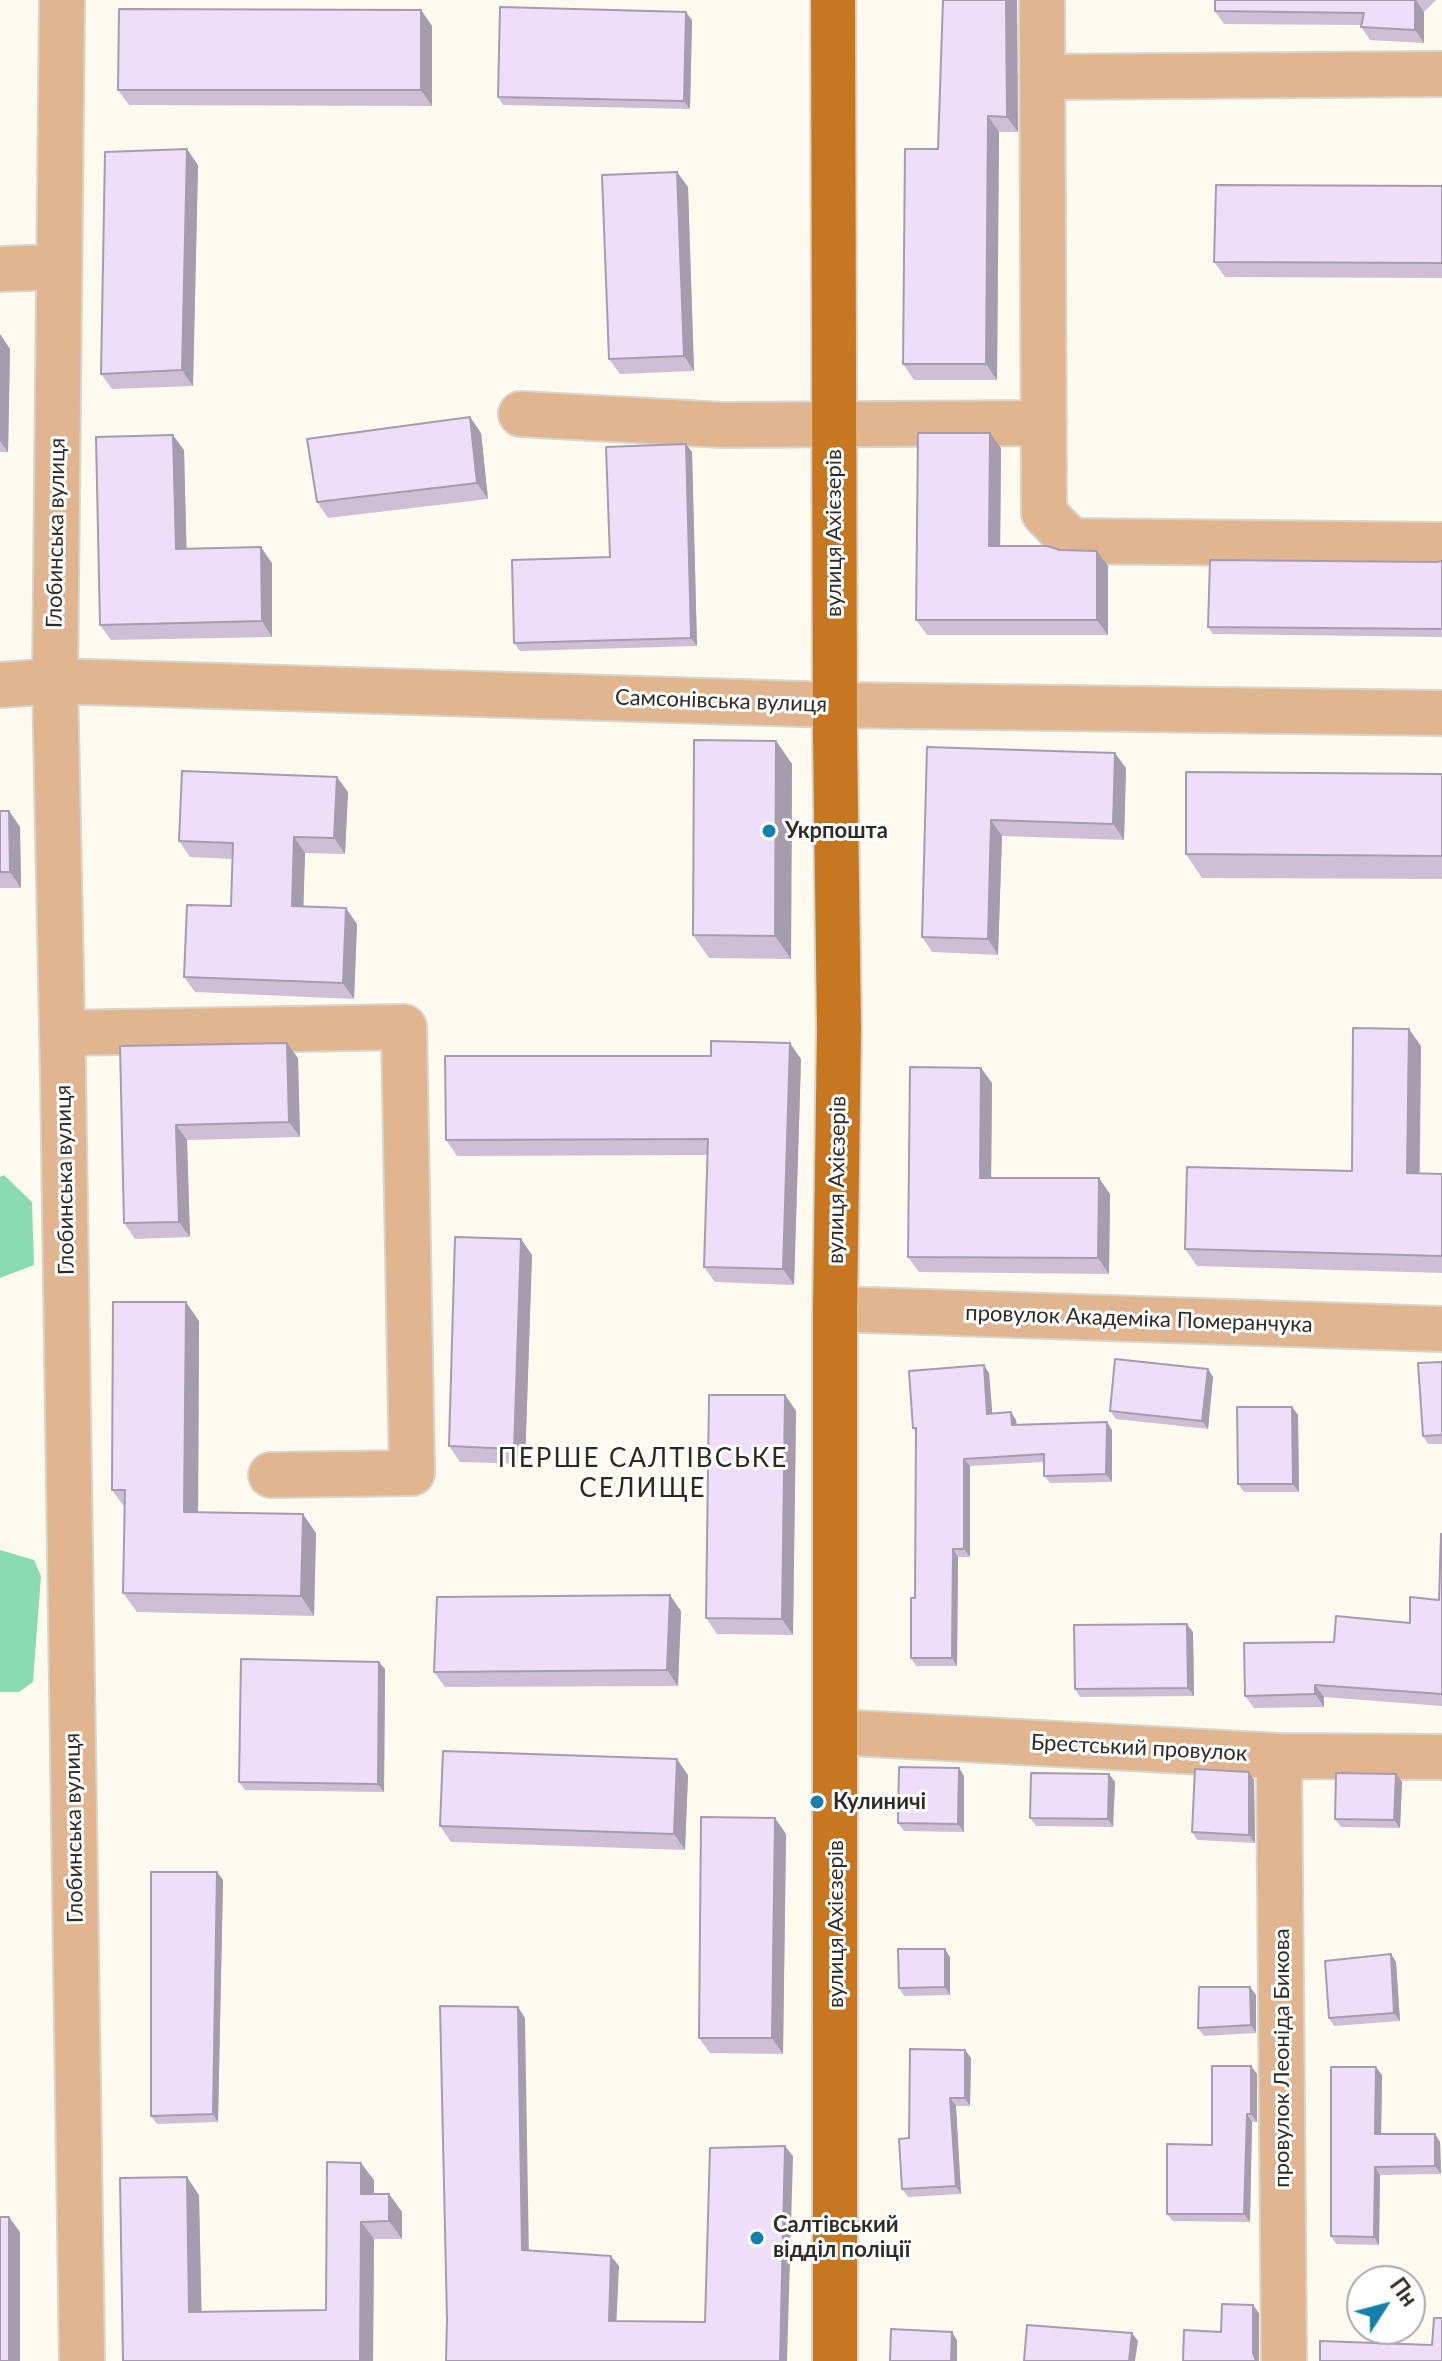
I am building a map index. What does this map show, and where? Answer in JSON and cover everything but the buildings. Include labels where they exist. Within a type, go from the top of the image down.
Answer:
[{"type":"main road","name":"вулиця Ахієзерів","points":[[833,0],[839,1030],[835,1309],[835,2361]]},
{"type":"street","name":"Глобинська вулиця","points":[[62,0],[55,681],[82,2361]]},
{"type":"street","points":[[1042,0],[1044,513],[1071,541],[1442,545]]},
{"type":"street","points":[[1042,77],[1442,74]]},
{"type":"street","points":[[0,269],[59,267]]},
{"type":"street","points":[[521,414],[723,425],[1044,423]]},
{"type":"street","name":"Самсонівська вулиця","points":[[0,685],[55,681],[835,705],[1442,713]]},
{"type":"street","points":[[62,1033],[404,1027],[412,1473],[271,1475]]},
{"type":"street","name":"провулок Академіка Померанчука","points":[[835,1309],[1442,1329]]},
{"type":"street","name":"Брестський провулок","points":[[835,1732],[1279,1756],[1442,1757]]},
{"type":"street","name":"провулок Леоніда Бикова","points":[[1279,1756],[1284,2361]]},
{"type":"green space","points":[[4,1175],[32,1202],[34,1265],[0,1278],[0,1177]]},
{"type":"green space","points":[[0,1550],[34,1560],[41,1576],[33,1682],[19,1692],[0,1692]]},
{"type":"place","name":"Укрпошта","points":[[769,831]]},
{"type":"place","name":"Кулиничі","points":[[817,1802]]},
{"type":"place","name":"Салтівський відділ поліції","points":[[757,2238]]},
{"type":"district","name":"ПЕРШЕ САЛТІВСЬКЕ СЕЛИЩЕ","points":[[643,1474]]}]
